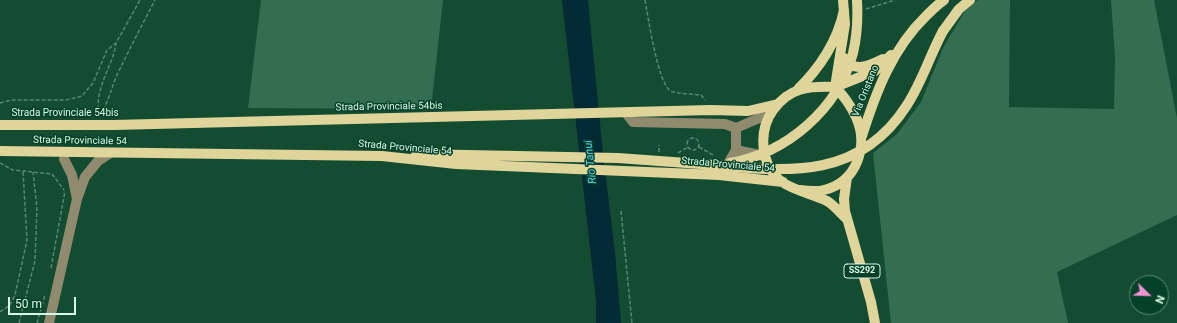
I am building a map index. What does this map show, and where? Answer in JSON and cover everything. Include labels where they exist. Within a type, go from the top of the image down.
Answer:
[{"type":"main road","name":"Via Oristano","points":[[835,87],[875,71],[919,23],[944,0]]},
{"type":"main road","points":[[715,161],[800,170],[830,164],[852,156],[880,136],[900,115],[915,90],[943,31],[959,9],[970,0]]},
{"type":"main road","points":[[382,156],[410,154],[742,161],[784,143],[802,130],[823,108],[842,81],[850,64],[855,43],[857,1]]},
{"type":"main road","points":[[835,87],[845,24],[844,5]]},
{"type":"main road","points":[[798,89],[808,79],[836,38],[844,5]]},
{"type":"main road","points":[[840,52],[847,62],[858,67],[872,65],[891,55]]},
{"type":"main road","name":"Via Oristano","points":[[861,140],[875,96],[891,55]]},
{"type":"main road","name":"SS292","points":[[800,190],[824,190],[840,183],[854,170],[860,160],[861,140],[857,118],[846,99],[835,87],[798,89],[778,104],[771,113],[764,132],[763,149],[772,170],[782,182],[800,190],[829,201],[847,219]]},
{"type":"main road","name":"Strada Provinciale 54bis","points":[[0,125],[54,126],[100,120],[546,115],[711,110],[748,112],[778,104]]},
{"type":"main road","name":"Strada Provinciale 54","points":[[0,151],[382,156],[456,164],[720,175],[782,182]]},
{"type":"main road","points":[[52,152],[64,159]]},
{"type":"main road","name":"SS292","points":[[847,177],[844,199],[847,219],[871,302],[875,323]]},
{"type":"street","points":[[626,113],[633,122],[658,124],[726,124],[736,128],[771,113]]},
{"type":"street","points":[[720,175],[732,160],[736,150],[736,128]]},
{"type":"street","points":[[736,150],[765,156]]},
{"type":"street","points":[[48,323],[77,199],[85,177],[98,161],[110,153]]},
{"type":"street","points":[[64,159],[72,175],[77,199]]},
{"type":"path","points":[[100,120],[96,104],[114,56],[116,43],[140,0]]},
{"type":"path","points":[[100,120],[107,106],[112,87],[155,0]]},
{"type":"path","points":[[645,0],[660,76],[666,88],[672,92],[701,95],[711,110]]},
{"type":"path","points":[[866,9],[895,0]]},
{"type":"path","points":[[0,103],[12,100],[66,100],[82,96],[93,83],[107,50],[116,43]]},
{"type":"path","points":[[699,147],[692,150],[689,148],[687,143],[691,138],[695,138],[699,143],[699,147],[715,161]]},
{"type":"path","points":[[0,164],[13,170],[52,174],[65,191],[50,273]]},
{"type":"path","points":[[0,312],[10,305],[15,294],[27,240],[23,171]]},
{"type":"path","points":[[19,323],[35,261],[37,208],[33,172]]},
{"type":"path","points":[[621,211],[632,323]]},
{"type":"path","points":[[37,323],[45,294]]},
{"type":"green space","points":[[261,0],[443,0],[431,109],[248,108]]},
{"type":"green space","points":[[978,0],[1010,0],[1009,107],[1114,109],[1115,57],[1111,0],[1154,0],[1177,118],[1177,215],[1057,272],[1068,323],[891,323],[873,153],[897,134],[921,102],[943,48],[967,7]]},
{"type":"water","name":"Rio Tanui","points":[[562,0],[588,0],[603,154],[615,252],[621,323],[596,323],[596,301]]}]
